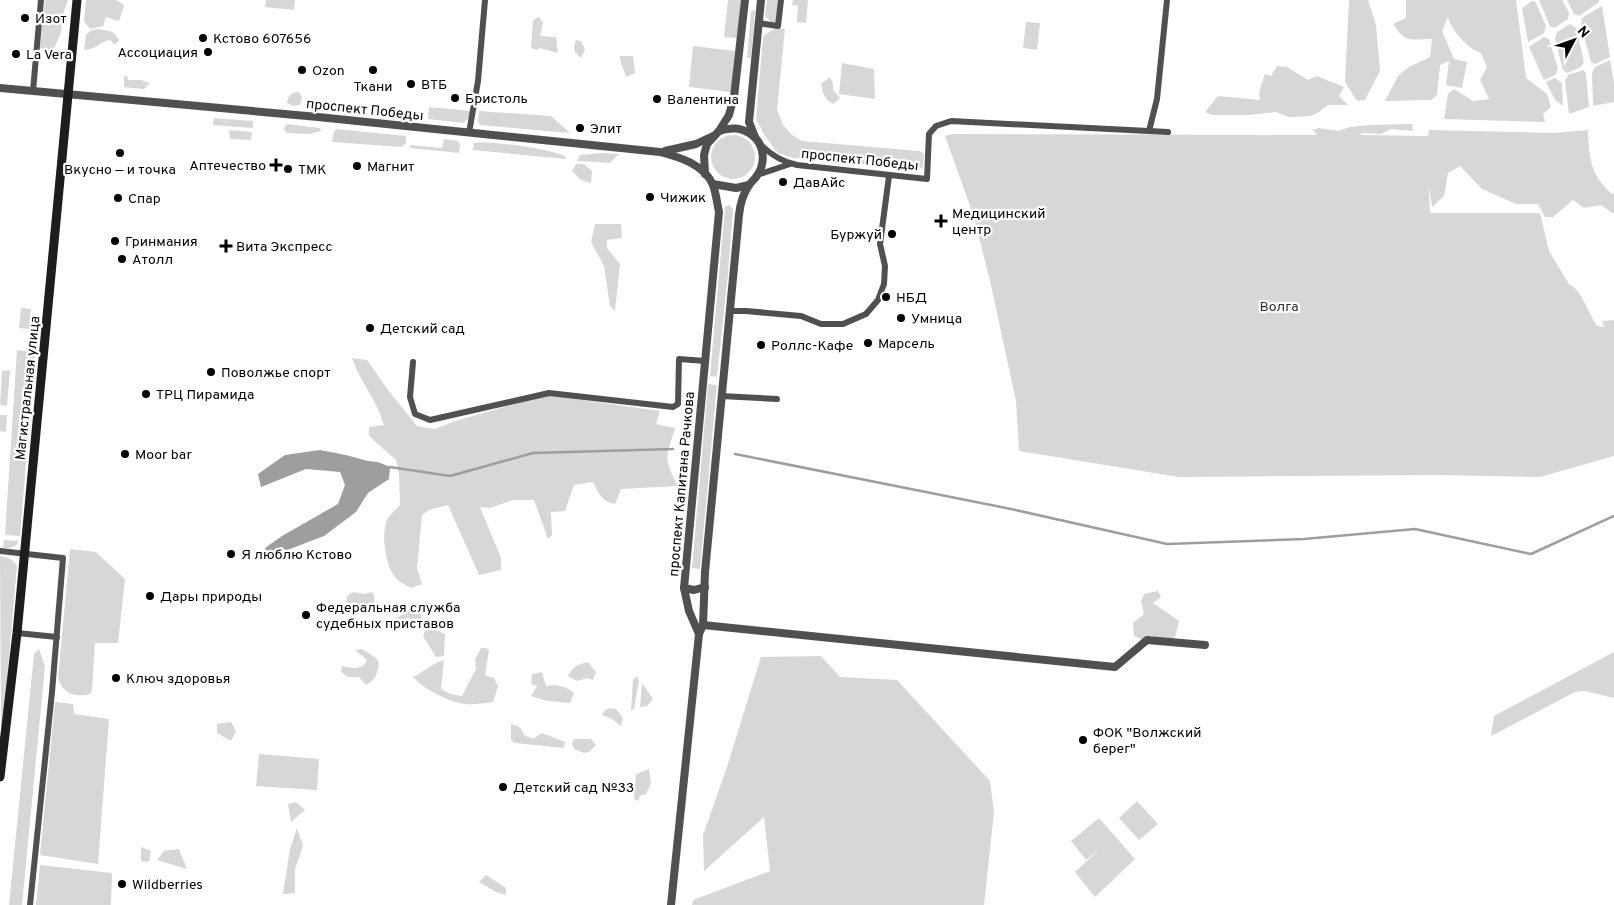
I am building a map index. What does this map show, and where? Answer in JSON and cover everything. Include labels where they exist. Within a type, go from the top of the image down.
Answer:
[{"type":"main road","name":"Магистральная улица","points":[[0,776],[17,633],[77,0]]},
{"type":"street","points":[[33,91],[42,0]]},
{"type":"street","points":[[469,133],[478,81],[485,0]]},
{"type":"street","points":[[705,174],[704,155],[707,144],[717,133],[729,114],[734,96],[745,0]]},
{"type":"street","points":[[761,0],[749,122],[755,137],[761,145],[773,155],[790,164]]},
{"type":"street","points":[[758,23],[778,26],[781,0]]},
{"type":"street","points":[[1167,0],[1157,99],[1149,131],[1168,132]]},
{"type":"street","name":"проспект Победы","points":[[0,88],[68,93],[660,152]]},
{"type":"street","points":[[734,96],[750,99]]},
{"type":"street","name":"проспект Победы","points":[[790,164],[927,179],[929,134],[936,126],[951,121],[1149,131]]},
{"type":"street","points":[[660,152],[696,144],[717,133],[736,128],[755,137]]},
{"type":"street","points":[[699,634],[703,625],[721,396],[739,215],[749,185],[758,175],[763,156],[761,145]]},
{"type":"street","points":[[660,152],[692,163],[713,184],[736,188],[749,185]]},
{"type":"street","points":[[758,175],[790,164]]},
{"type":"street","points":[[729,311],[801,316],[821,324],[843,324],[866,314],[878,300],[884,284],[885,266],[880,244],[889,176]]},
{"type":"street","name":"проспект Капитана Рачкова","points":[[671,905],[699,634],[689,611],[684,588],[719,212],[713,184]]},
{"type":"street","points":[[414,362],[410,397],[415,414],[430,420],[549,393],[672,407],[678,404],[679,359],[705,361]]},
{"type":"street","points":[[721,396],[777,399]]},
{"type":"street","points":[[0,551],[63,558],[57,637],[30,905]]},
{"type":"street","points":[[684,588],[694,590],[705,587]]},
{"type":"street","points":[[703,625],[1115,668],[1147,640],[1205,645]]},
{"type":"street","points":[[17,633],[57,637]]},
{"type":"green space","points":[[45,0],[68,0],[63,14],[61,33],[52,53],[40,48]]},
{"type":"green space","points":[[86,0],[116,0],[124,5],[119,21],[106,17],[103,26],[90,29],[84,21]]},
{"type":"green space","points":[[266,0],[295,0],[294,10],[265,7]]},
{"type":"green space","points":[[728,0],[741,0],[737,38],[724,37]]},
{"type":"green space","points":[[767,0],[778,0],[776,22],[771,22],[765,16]]},
{"type":"green space","points":[[793,0],[808,0],[806,23],[797,22],[798,6],[792,5]]},
{"type":"green space","points":[[1349,0],[1368,0],[1376,25],[1380,71],[1365,100],[1357,101],[1345,82]]},
{"type":"green space","points":[[1406,0],[1516,0],[1526,78],[1547,94],[1551,107],[1543,114],[1545,122],[1444,119],[1448,94],[1454,89],[1473,101],[1489,99],[1480,80],[1487,67],[1481,53],[1471,48],[1461,38],[1453,28],[1448,17],[1442,31],[1454,59],[1467,62],[1462,88],[1446,85],[1449,61],[1440,65],[1437,95],[1431,100],[1385,101],[1398,76],[1409,67],[1430,57],[1432,39],[1414,40],[1406,38],[1393,24],[1406,18]]},
{"type":"green space","points":[[1539,0],[1562,0],[1569,13],[1568,19],[1554,28],[1550,26]]},
{"type":"green space","points":[[1567,0],[1599,0],[1599,2],[1579,16],[1574,14]]},
{"type":"green space","points":[[1535,1],[1546,26],[1544,33],[1528,42],[1522,8]]},
{"type":"green space","points":[[1602,6],[1610,57],[1595,64],[1591,62],[1581,25],[1582,18]]},
{"type":"green space","points":[[755,10],[751,58],[747,58],[751,11]]},
{"type":"green space","points":[[539,17],[543,23],[540,36],[556,37],[558,53],[531,48],[533,20]]},
{"type":"green space","points":[[1026,22],[1040,23],[1037,50],[1023,48]]},
{"type":"green space","points":[[1570,24],[1576,28],[1584,62],[1581,67],[1567,73],[1563,70],[1555,38],[1557,32]]},
{"type":"green space","points":[[776,28],[785,29],[777,110],[783,125],[792,135],[802,141],[919,151],[924,154],[923,167],[918,169],[793,158],[778,153],[765,136],[756,119],[763,37]]},
{"type":"green space","points":[[97,29],[112,32],[119,40],[115,45],[110,40],[84,50],[86,35],[90,31]]},
{"type":"green space","points":[[1544,37],[1549,39],[1558,69],[1555,75],[1544,80],[1529,47]]},
{"type":"green space","points":[[576,40],[581,41],[585,49],[581,58],[575,52]]},
{"type":"green space","points":[[693,46],[735,51],[731,92],[689,87]]},
{"type":"green space","points":[[620,56],[633,56],[635,73],[626,77]]},
{"type":"green space","points":[[1610,60],[1614,83],[1614,102],[1593,106],[1592,73],[1595,67]]},
{"type":"green space","points":[[842,63],[874,69],[875,99],[839,94]]},
{"type":"green space","points":[[1277,66],[1287,67],[1308,80],[1317,76],[1344,87],[1339,96],[1348,105],[1328,105],[1318,113],[1309,116],[1289,117],[1276,112],[1249,115],[1212,115],[1205,112],[1218,96],[1260,100],[1259,92],[1265,74],[1271,76]]},
{"type":"green space","points":[[1583,70],[1586,73],[1589,107],[1569,114],[1565,81],[1568,75]]},
{"type":"green space","points":[[124,76],[127,76],[128,80],[141,80],[150,83],[144,89],[124,87]]},
{"type":"green space","points":[[830,77],[833,90],[840,98],[833,104],[824,96],[821,84]]},
{"type":"green space","points":[[1555,78],[1562,83],[1563,106],[1555,100],[1546,82]]},
{"type":"green space","points":[[299,92],[302,98],[300,105],[293,106],[287,103],[292,93]]},
{"type":"green space","points":[[429,107],[471,111],[468,119],[463,123],[428,119]]},
{"type":"green space","points":[[479,111],[551,116],[570,133],[480,125],[478,122]]},
{"type":"green space","points":[[214,118],[253,121],[253,128],[213,125]]},
{"type":"green space","points":[[286,124],[320,128],[321,131],[309,134],[287,133],[284,129]]},
{"type":"green space","name":"Волга","points":[[1412,124],[1413,131],[1391,129],[1381,134],[1362,133],[1360,135],[1428,136],[1429,130],[1555,133],[1588,130],[1592,165],[1599,180],[1612,194],[1614,192],[1614,214],[1601,205],[1584,208],[1573,200],[1553,217],[1545,217],[1538,204],[1516,204],[1482,189],[1460,166],[1448,173],[1444,196],[1432,207],[1429,186],[1430,213],[1540,213],[1549,251],[1569,284],[1578,292],[1597,326],[1604,327],[1602,321],[1614,320],[1614,456],[1540,477],[1436,475],[1179,477],[1019,451],[1016,401],[991,285],[974,217],[945,136],[952,134],[1317,135],[1313,130],[1319,128],[1338,131],[1350,127],[1370,125]]},
{"type":"green space","points":[[336,129],[406,136],[406,143],[402,147],[332,142]]},
{"type":"green space","points":[[229,130],[252,132],[251,140],[230,139]]},
{"type":"green space","points":[[733,135],[745,139],[751,145],[755,157],[751,169],[745,175],[733,179],[721,175],[715,169],[711,157],[715,145],[721,139]]},
{"type":"green space","points":[[444,139],[458,141],[460,144],[459,153],[410,148],[410,145],[442,148]]},
{"type":"green space","points":[[474,143],[506,144],[534,148],[558,153],[565,156],[566,159],[473,150]]},
{"type":"green space","points":[[619,154],[610,163],[577,161],[580,155]]},
{"type":"green space","points":[[576,164],[584,164],[592,171],[591,183],[581,180],[572,171]]},
{"type":"green space","points":[[729,205],[733,209],[717,377],[710,376],[725,207]]},
{"type":"green space","points":[[595,224],[621,224],[622,238],[607,240],[607,248],[620,264],[615,311],[610,306],[604,266],[591,242]]},
{"type":"green space","points":[[21,308],[31,309],[29,329],[19,328]]},
{"type":"green space","points":[[17,350],[35,353],[20,536],[5,535]]},
{"type":"green space","points":[[352,358],[367,360],[417,426],[435,429],[452,422],[546,395],[660,411],[656,424],[675,428],[667,458],[678,486],[621,489],[615,504],[607,501],[599,494],[593,482],[574,485],[565,511],[551,512],[552,535],[548,539],[534,500],[513,500],[490,508],[480,507],[501,558],[501,570],[479,575],[448,505],[429,510],[422,515],[417,568],[422,584],[411,588],[395,577],[392,572],[386,557],[384,541],[387,520],[400,505],[399,474],[396,460],[369,436],[369,427],[384,425]]},
{"type":"green space","points":[[10,370],[7,406],[0,405],[2,371]]},
{"type":"green space","points":[[708,384],[717,385],[700,569],[692,568]]},
{"type":"green space","points":[[0,415],[7,415],[6,432],[0,431]]},
{"type":"green space","points":[[4,540],[19,541],[13,547],[3,548]]},
{"type":"green space","points":[[70,549],[96,552],[125,579],[118,643],[95,643],[92,690],[90,694],[84,695],[74,695],[66,691],[58,678]]},
{"type":"green space","points":[[0,556],[10,559],[17,566],[4,714],[1,728]]},
{"type":"green space","points":[[1158,591],[1161,597],[1153,603],[1179,621],[1175,637],[1157,644],[1152,635],[1148,642],[1134,636],[1133,623],[1144,614],[1141,602],[1144,594]]},
{"type":"green space","points":[[353,592],[364,594],[372,592],[375,606],[370,610],[362,611],[347,603],[347,596]]},
{"type":"green space","points":[[416,609],[421,613],[423,629],[420,628],[418,621],[407,618],[395,625],[390,623],[392,620]]},
{"type":"green space","points":[[427,626],[445,634],[444,656],[436,657],[423,636]]},
{"type":"green space","points":[[481,648],[489,650],[485,675],[494,678],[498,686],[493,702],[468,704],[451,701],[430,690],[413,677],[444,660],[441,689],[450,694],[462,696],[476,669],[475,659]]},
{"type":"green space","points":[[39,649],[45,666],[22,905],[9,905],[34,654]]},
{"type":"green space","points":[[362,649],[376,658],[379,663],[376,676],[366,685],[359,677],[348,677],[341,672],[342,666],[356,668],[363,666],[367,660],[355,650]]},
{"type":"green space","points":[[1614,652],[1614,698],[1585,691],[1575,692],[1491,736],[1494,716]]},
{"type":"green space","points":[[821,656],[840,677],[897,680],[990,781],[994,812],[984,905],[692,905],[693,900],[770,871],[764,817],[704,871],[703,835],[726,770],[761,657]]},
{"type":"green space","points":[[588,662],[596,672],[593,680],[587,678],[577,681],[568,676],[576,666]]},
{"type":"green space","points":[[542,672],[546,686],[561,686],[574,693],[570,703],[548,701],[531,696],[537,686],[531,684],[532,674]]},
{"type":"green space","points":[[637,676],[639,681],[634,709],[631,710],[633,680]]},
{"type":"green space","points":[[642,683],[653,699],[647,706],[640,707]]},
{"type":"green space","points":[[55,702],[73,704],[74,714],[109,719],[98,864],[40,855]]},
{"type":"green space","points":[[610,708],[616,709],[623,718],[621,726],[612,719],[602,715],[605,710]]},
{"type":"green space","points":[[231,722],[236,731],[231,741],[217,733],[217,724]]},
{"type":"green space","points":[[511,724],[519,727],[524,735],[533,739],[542,733],[565,742],[564,748],[515,743],[511,740]]},
{"type":"green space","points":[[574,739],[591,739],[596,745],[589,752],[584,753],[574,749],[572,743]]},
{"type":"green space","points":[[259,754],[319,759],[317,790],[256,786]]},
{"type":"green space","points":[[649,769],[651,783],[646,794],[640,796],[638,801],[634,799],[636,774]]},
{"type":"green space","points":[[1137,801],[1158,824],[1139,840],[1119,818]]},
{"type":"green space","points":[[296,802],[305,810],[291,822],[288,804]]},
{"type":"green space","points":[[1099,818],[1135,859],[1095,897],[1075,872],[1100,849],[1086,860],[1071,841]]},
{"type":"green space","points":[[297,828],[303,846],[295,869],[295,893],[283,894],[290,849]]},
{"type":"green space","points":[[141,847],[151,851],[149,862],[141,861]]},
{"type":"green space","points":[[179,849],[187,869],[157,860],[164,851]]},
{"type":"green space","points":[[40,865],[112,873],[111,905],[36,905]]},
{"type":"green space","points":[[486,875],[506,888],[506,895],[496,892],[479,882]]},
{"type":"shaded area","points":[[320,450],[378,462],[390,467],[389,479],[368,493],[356,512],[324,536],[269,557],[265,548],[282,536],[338,504],[345,485],[340,472],[306,469],[261,487],[258,474],[285,455]]},
{"type":"waterway","points":[[390,467],[450,476],[533,453],[673,449]]},
{"type":"waterway","points":[[735,454],[1011,509],[1167,544],[1304,539],[1415,529],[1531,554],[1614,516]]},
{"type":"place","name":"Изот","points":[[25,18]]},
{"type":"place","name":"Кстово 607656","points":[[203,38]]},
{"type":"place","name":"Ассоциация","points":[[208,52]]},
{"type":"place","name":"La Vera","points":[[16,54]]},
{"type":"place","name":"Ozon","points":[[302,70]]},
{"type":"place","name":"Ткани","points":[[373,70]]},
{"type":"place","name":"ВТБ","points":[[411,84]]},
{"type":"place","name":"Бристоль","points":[[455,98]]},
{"type":"place","name":"Валентина","points":[[657,99]]},
{"type":"place","name":"Элит","points":[[580,128]]},
{"type":"place","name":"Вкусно — и точка","points":[[120,153]]},
{"type":"place","name":"Аптечество","points":[[276,165]]},
{"type":"place","name":"Магнит","points":[[357,166]]},
{"type":"place","name":"ТМК","points":[[288,169]]},
{"type":"place","name":"ДавАйс","points":[[783,182]]},
{"type":"place","name":"Чижик","points":[[650,197]]},
{"type":"place","name":"Спар","points":[[118,198]]},
{"type":"place","name":"Медицинский центр","points":[[941,221]]},
{"type":"place","name":"Буржуй","points":[[892,234]]},
{"type":"place","name":"Гринмания","points":[[115,241]]},
{"type":"place","name":"Вита Экспресс","points":[[226,246]]},
{"type":"place","name":"Атолл","points":[[122,259]]},
{"type":"place","name":"НБД","points":[[886,297]]},
{"type":"place","name":"Умница","points":[[901,318]]},
{"type":"place","name":"Детский сад","points":[[370,328]]},
{"type":"place","name":"Марсель","points":[[868,343]]},
{"type":"place","name":"Роллс-Кафе","points":[[761,345]]},
{"type":"place","name":"Поволжье спорт","points":[[211,372]]},
{"type":"place","name":"ТРЦ Пирамида","points":[[146,394]]},
{"type":"place","name":"Moor bar","points":[[125,454]]},
{"type":"place","name":"Я люблю Кстово","points":[[231,554]]},
{"type":"place","name":"Дары природы","points":[[150,596]]},
{"type":"place","name":"Федеральная служба судебных приставов","points":[[306,615]]},
{"type":"place","name":"Ключ здоровья","points":[[116,678]]},
{"type":"place","name":"ФОК \"Волжский берег\"","points":[[1083,740]]},
{"type":"place","name":"Детский сад №33","points":[[503,787]]},
{"type":"place","name":"Wildberries","points":[[122,884]]}]
